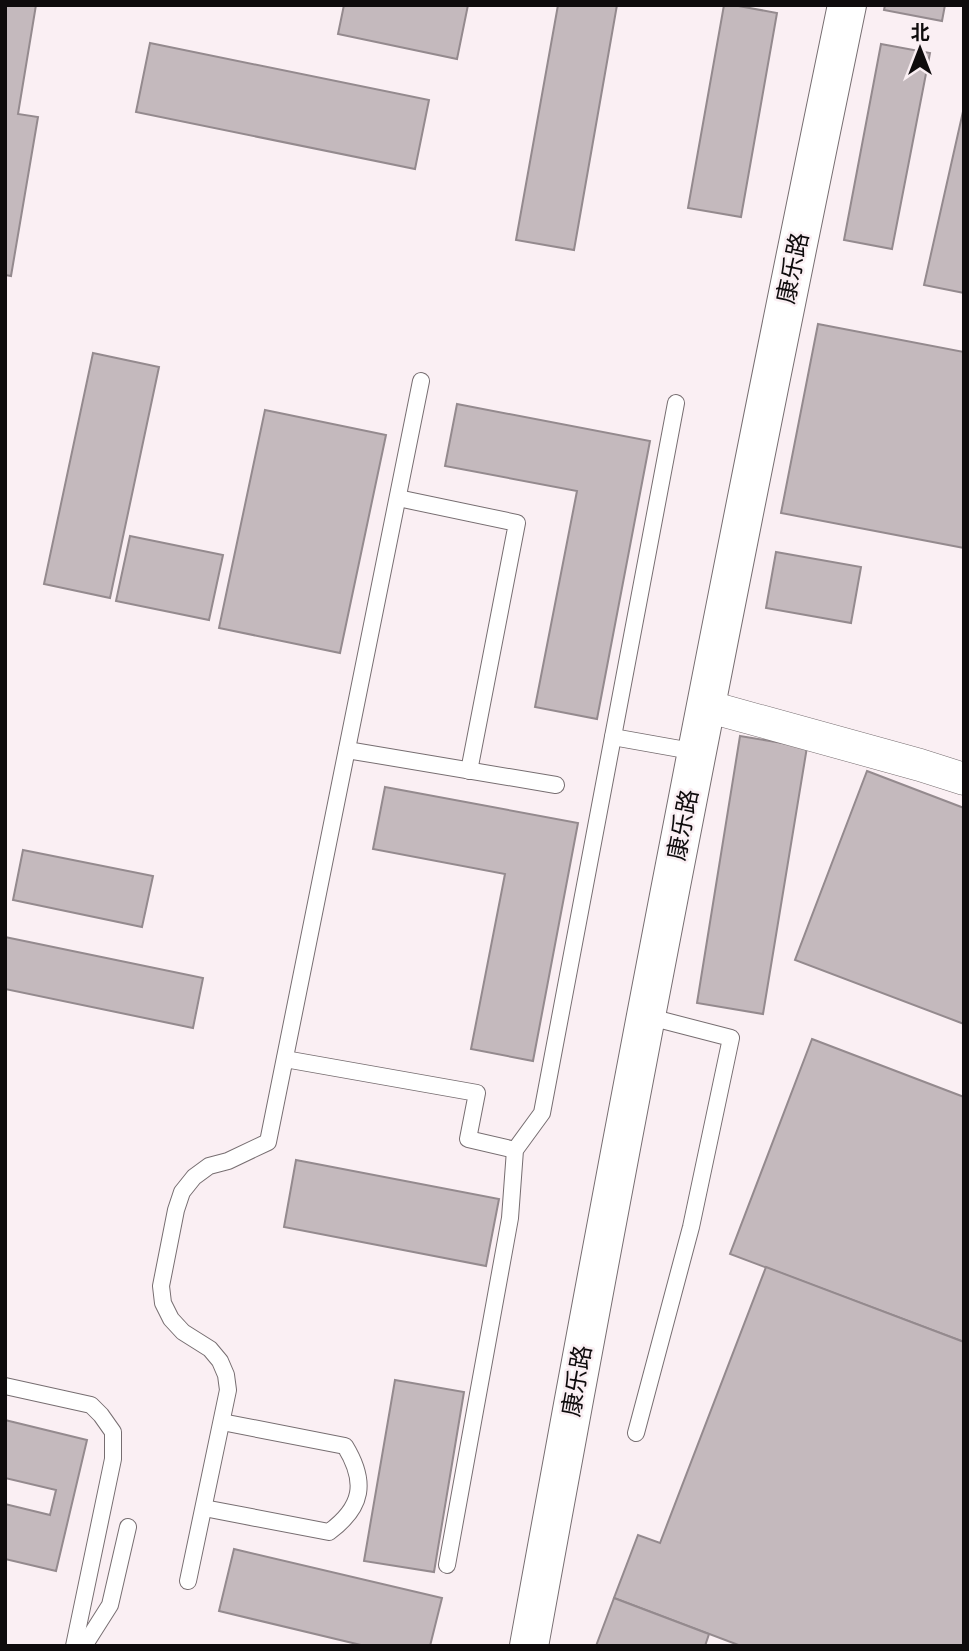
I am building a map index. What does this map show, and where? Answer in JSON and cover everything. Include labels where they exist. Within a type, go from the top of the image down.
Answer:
[{"type":"main road","name":"康乐路","points":[[528,1646],[606,1218],[777,342],[847,5]]},
{"type":"street","points":[[706,706],[964,779]]},
{"type":"lane","points":[[188,1581],[228,1390],[226,1375],[211,1349],[183,1332],[171,1319],[163,1303],[161,1286],[182,1192],[194,1177],[209,1166],[228,1161],[268,1142],[421,381]]},
{"type":"lane","points":[[447,1565],[510,1218],[514,1150],[542,1113],[676,403]]},
{"type":"lane","points":[[397,498],[517,523],[469,771]]},
{"type":"lane","points":[[613,737],[697,752]]},
{"type":"lane","points":[[347,750],[555,785]]},
{"type":"lane","points":[[636,1433],[691,1227],[731,1038],[646,1016]]},
{"type":"lane","points":[[285,1059],[477,1093],[468,1139],[514,1150]]},
{"type":"lane","points":[[5,1386],[91,1405],[113,1432],[113,1459],[75,1646]]},
{"type":"lane","points":[[204,1508],[329,1532],[348,1516],[358,1493],[359,1477],[345,1446],[222,1422]]},
{"type":"lane","points":[[84,1646],[110,1605],[128,1527]]},
{"type":"building","points":[[5,5],[36,5],[18,114],[38,117],[11,276],[5,275]]},
{"type":"building","points":[[344,5],[468,5],[457,59],[338,34]]},
{"type":"building","points":[[558,5],[617,5],[574,250],[516,240]]},
{"type":"building","points":[[724,5],[777,13],[741,217],[688,208]]},
{"type":"building","points":[[885,5],[945,5],[942,21],[884,10]]},
{"type":"building","points":[[150,43],[429,100],[415,169],[136,112]]},
{"type":"building","points":[[881,44],[930,53],[892,249],[844,240]]},
{"type":"building","points":[[964,107],[964,293],[924,285]]},
{"type":"building","points":[[818,324],[964,352],[964,548],[781,513]]},
{"type":"building","points":[[93,353],[159,367],[110,598],[44,584]]},
{"type":"building","points":[[457,404],[650,441],[597,719],[535,707],[577,491],[445,466]]},
{"type":"building","points":[[265,410],[386,435],[340,653],[219,628]]},
{"type":"building","points":[[130,536],[223,555],[209,620],[116,601]]},
{"type":"building","points":[[776,552],[861,567],[851,623],[766,608]]},
{"type":"building","points":[[740,736],[807,747],[763,1014],[697,1003]]},
{"type":"building","points":[[867,771],[964,808],[964,1024],[795,960]]},
{"type":"building","points":[[385,787],[578,823],[533,1061],[471,1049],[505,874],[373,849]]},
{"type":"building","points":[[23,850],[153,876],[142,927],[13,900]]},
{"type":"building","points":[[5,937],[203,978],[193,1028],[5,989]]},
{"type":"building","points":[[812,1039],[964,1097],[964,1342],[730,1254]]},
{"type":"building","points":[[296,1160],[499,1199],[486,1266],[284,1227]]},
{"type":"building","points":[[766,1267],[964,1342],[964,1646],[741,1646],[614,1598],[638,1535],[660,1543]]},
{"type":"building","points":[[395,1380],[464,1392],[434,1572],[364,1561]]},
{"type":"building","points":[[5,1420],[87,1440],[56,1571],[5,1559],[5,1504],[50,1515],[56,1490],[5,1478]]},
{"type":"building","points":[[234,1549],[442,1598],[430,1646],[365,1646],[219,1611]]},
{"type":"building","points":[[614,1598],[709,1634],[705,1646],[596,1646]]}]
